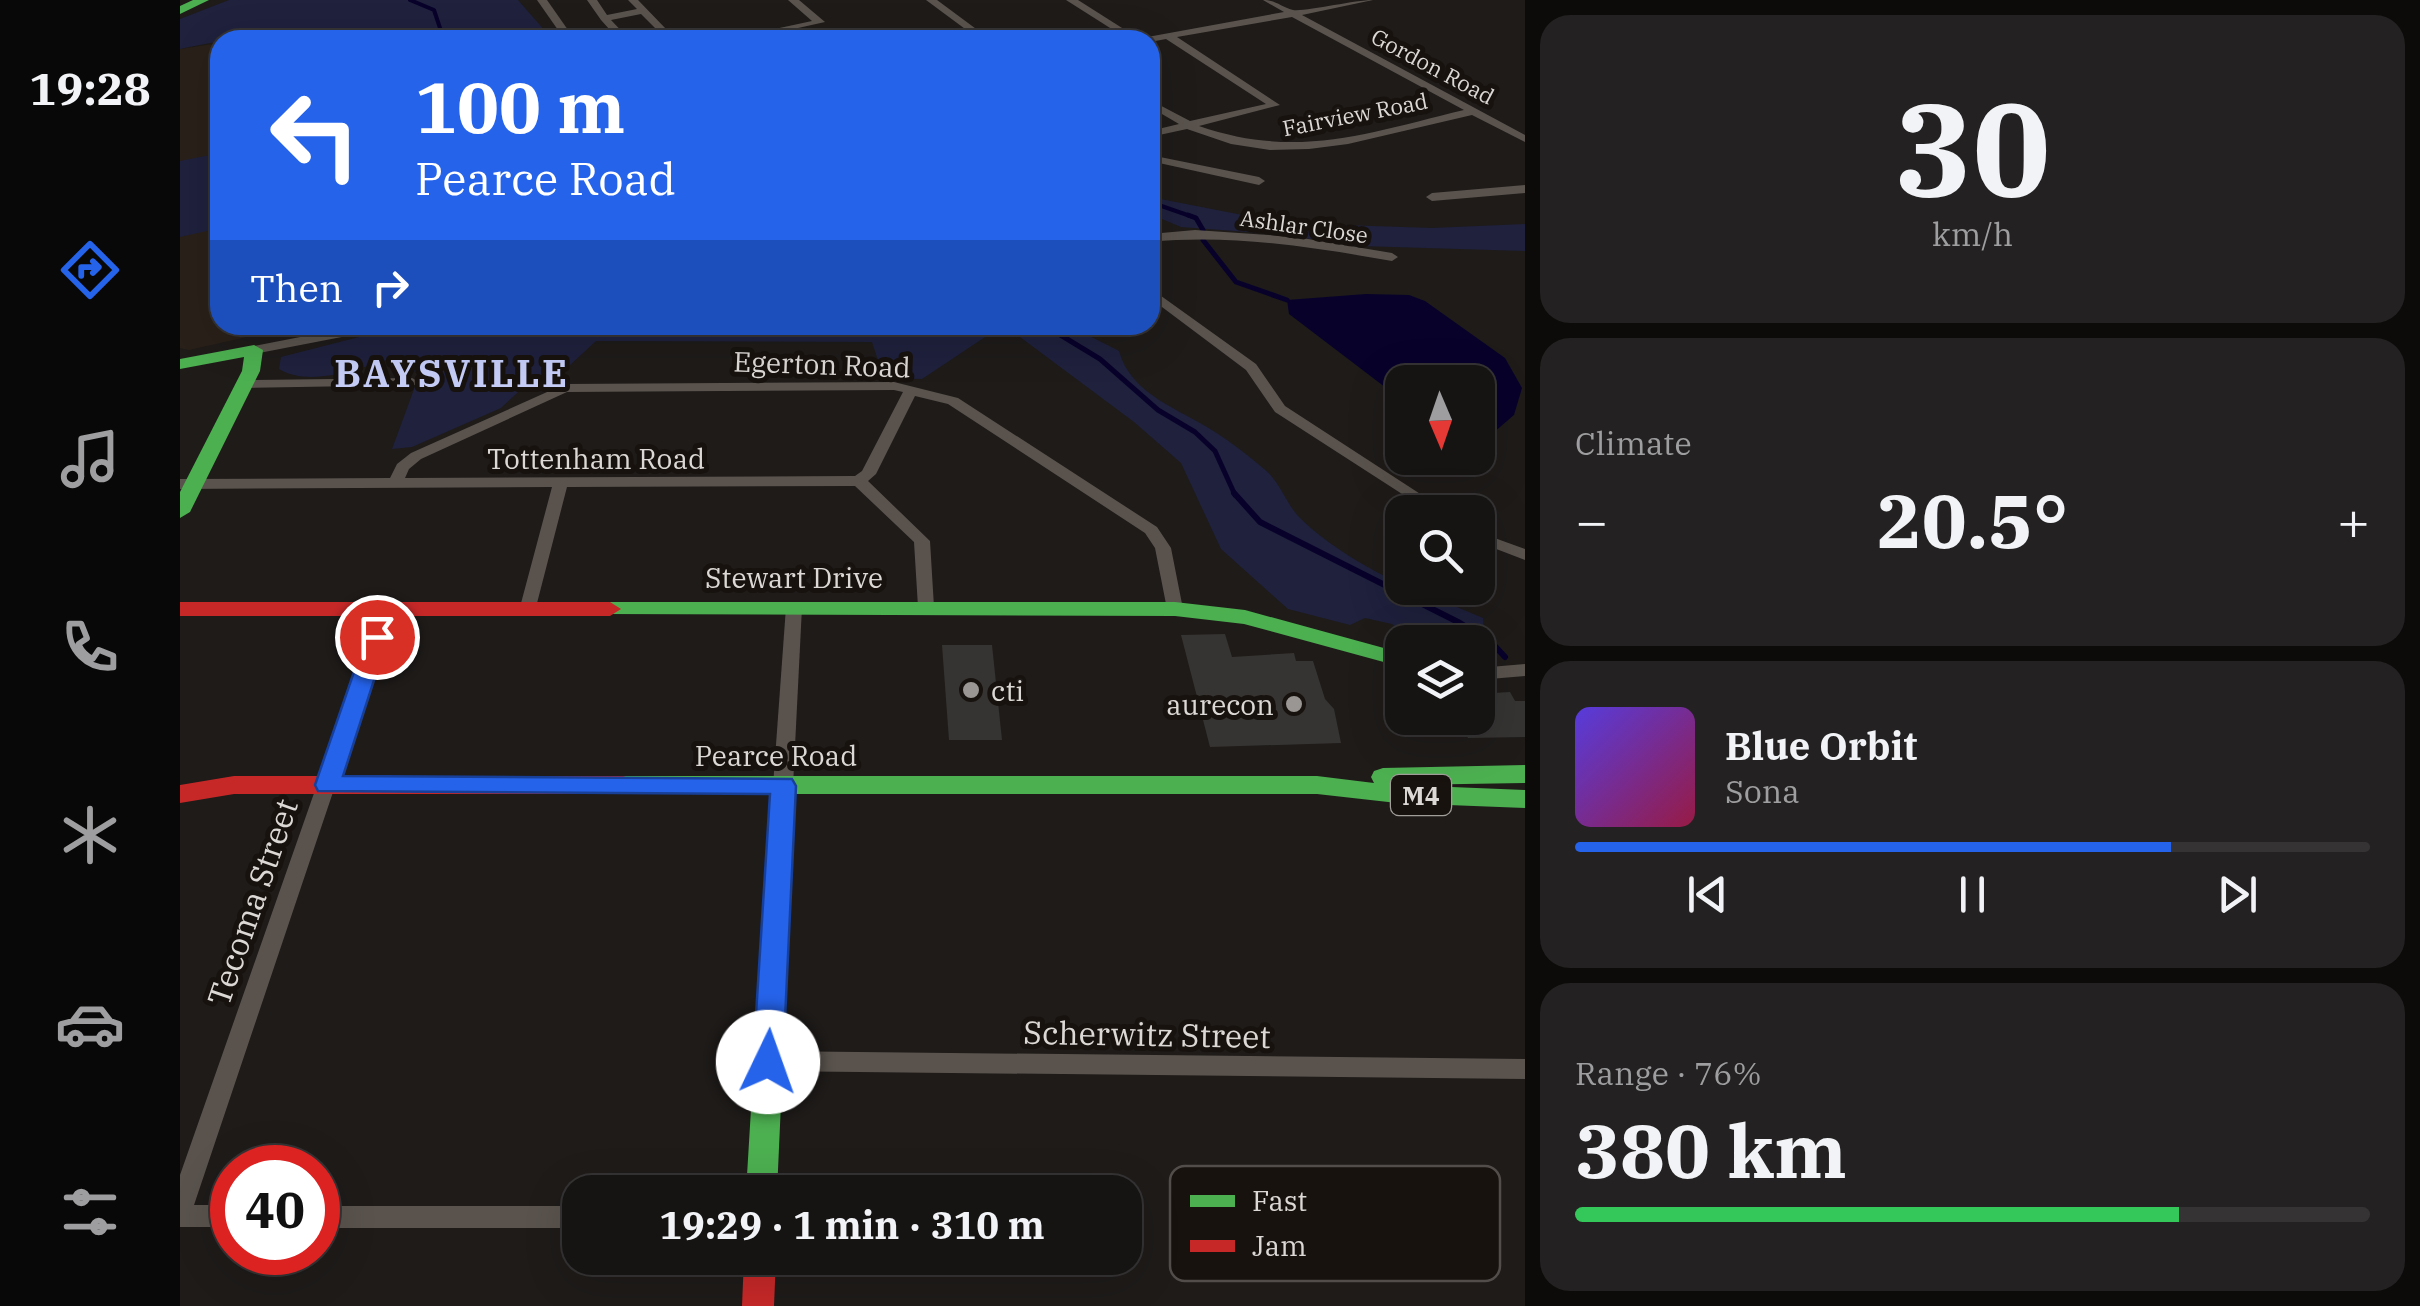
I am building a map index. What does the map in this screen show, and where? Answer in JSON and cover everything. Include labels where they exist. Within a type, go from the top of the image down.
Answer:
[{"type":"main road","points":[[180,10],[203,0]]},
{"type":"main road","points":[[180,364],[254,350],[244,384],[187,484],[180,512]]},
{"type":"main road","name":"Stewart Drive","points":[[180,609],[1175,609],[1245,617],[1385,655]]},
{"type":"main road","name":"Pearce Road","points":[[1318,785],[1388,776],[1525,774]]},
{"type":"main road","name":"Pearce Road","points":[[180,775],[234,785]]},
{"type":"main road","name":"Pearce Road","points":[[180,794],[234,785],[1318,785],[1434,796],[1525,798]]},
{"type":"main road","points":[[763,1175],[783,786]]},
{"type":"main road","points":[[758,1306],[759,1275]]},
{"type":"street","points":[[542,0],[563,30]]},
{"type":"street","points":[[592,0],[615,30]]},
{"type":"street","points":[[633,0],[661,28]]},
{"type":"street","points":[[780,30],[820,22],[793,0]]},
{"type":"street","points":[[931,0],[972,30]]},
{"type":"street","points":[[1071,0],[1120,30]]},
{"type":"street","name":"Gordon Road","points":[[1268,0],[1525,139]]},
{"type":"street","points":[[1160,37],[1368,0]]},
{"type":"street","points":[[604,18],[644,11]]},
{"type":"street","points":[[1160,132],[1274,104],[1168,36]]},
{"type":"street","points":[[1160,110],[1186,128]]},
{"type":"street","name":"Fairview Road","points":[[1186,128],[1245,146],[1279,149],[1475,111]]},
{"type":"street","points":[[1160,160],[1259,180]]},
{"type":"street","points":[[1432,197],[1525,189]]},
{"type":"street","name":"Ashlar Close","points":[[1160,237],[1195,234],[1296,241],[1392,257]]},
{"type":"street","points":[[1160,299],[1251,367],[1280,409],[1414,495]]},
{"type":"street","points":[[254,350],[331,335]]},
{"type":"street","points":[[244,384],[412,382]]},
{"type":"street","name":"Egerton Road","points":[[396,482],[402,467],[416,456],[565,388],[867,385],[911,390],[954,401],[1151,530],[1163,548],[1175,609]]},
{"type":"street","points":[[911,390],[868,474],[859,481],[922,541],[926,607]]},
{"type":"street","name":"Tottenham Road","points":[[187,484],[859,481]]},
{"type":"street","points":[[528,607],[561,482]]},
{"type":"street","points":[[1495,543],[1525,555]]},
{"type":"street","points":[[783,786],[794,607]]},
{"type":"street","name":"Tecoma Street","points":[[180,1213],[387,608]]},
{"type":"street","points":[[1495,673],[1525,670]]},
{"type":"street","name":"Scherwitz Street","points":[[768,1062],[1525,1069]]},
{"type":"street","points":[[180,1213],[210,1215]]},
{"type":"street","points":[[340,1217],[562,1217]]},
{"type":"shaded area","points":[[229,0],[518,0],[544,30],[210,30],[210,43],[180,49],[180,19]]},
{"type":"shaded area","points":[[210,44],[210,335],[256,335],[189,350],[180,348],[180,49]]},
{"type":"shaded area","points":[[210,155],[210,230],[180,237],[180,161]]},
{"type":"shaded area","points":[[1160,199],[1283,223],[1432,228],[1525,224],[1525,251],[1360,246],[1277,234],[1181,227],[1160,218]]},
{"type":"shaded area","points":[[1366,294],[1409,295],[1425,301],[1505,358],[1522,388],[1514,415],[1495,431],[1495,365],[1385,365],[1385,387],[1289,314],[1287,300]]},
{"type":"shaded area","points":[[367,335],[988,335],[922,379],[884,378],[872,342],[596,341],[570,365],[532,379],[501,408],[412,447],[392,449],[420,373],[392,364],[393,358],[351,371],[305,377],[279,369],[281,357]]},
{"type":"shaded area","points":[[1017,335],[1088,335],[1119,351],[1125,366],[1145,390],[1246,454],[1270,474],[1310,528],[1385,576],[1385,605],[1452,605],[1483,618],[1484,625],[1393,625],[1365,618],[1350,625],[1288,609],[1221,549],[1181,463],[1134,422]]},
{"type":"building","points":[[1225,634],[1232,657],[1294,653],[1296,661],[1313,661],[1325,699],[1334,709],[1341,743],[1210,747],[1181,635]]},
{"type":"building","name":"cti","points":[[942,645],[992,645],[1002,740],[949,740]]},
{"type":"building","points":[[1510,692],[1515,701],[1525,701],[1525,737],[1468,738],[1466,735],[1495,735],[1495,693]]},
{"type":"waterway","points":[[410,0],[434,10],[441,30]]},
{"type":"waterway","points":[[1160,205],[1196,218]]},
{"type":"waterway","points":[[1188,215],[1196,218]]},
{"type":"waterway","points":[[1196,218],[1203,230]]},
{"type":"waterway","points":[[1203,240],[1236,282],[1287,300]]},
{"type":"waterway","points":[[1060,335],[1100,359],[1158,410],[1195,432],[1215,451],[1234,493]]},
{"type":"waterway","points":[[1234,493],[1260,522],[1460,623],[1491,642],[1505,657]]},
{"type":"traffic: fast","points":[[180,10],[203,0]]},
{"type":"traffic: fast","points":[[180,364],[254,350],[251,371],[180,512]]},
{"type":"traffic: fast","points":[[610,609],[1175,609],[1245,617],[1385,655]]},
{"type":"traffic: fast","points":[[1383,777],[1525,774]]},
{"type":"traffic: fast","points":[[623,785],[1317,785],[1397,794],[1525,799]]},
{"type":"traffic: fast","points":[[763,1175],[783,786]]},
{"type":"traffic: jam","points":[[180,609],[610,609]]},
{"type":"traffic: jam","points":[[180,794],[234,785],[623,785]]},
{"type":"traffic: jam","points":[[758,1306],[759,1275]]},
{"type":"place","name":"cti","points":[[971,690]]},
{"type":"place","name":"aurecon","points":[[1294,704]]},
{"type":"district","name":"BAYSVILLE","points":[[452,372]]},
{"type":"route","points":[[377,637],[327,785],[783,786],[768,1062]]}]
